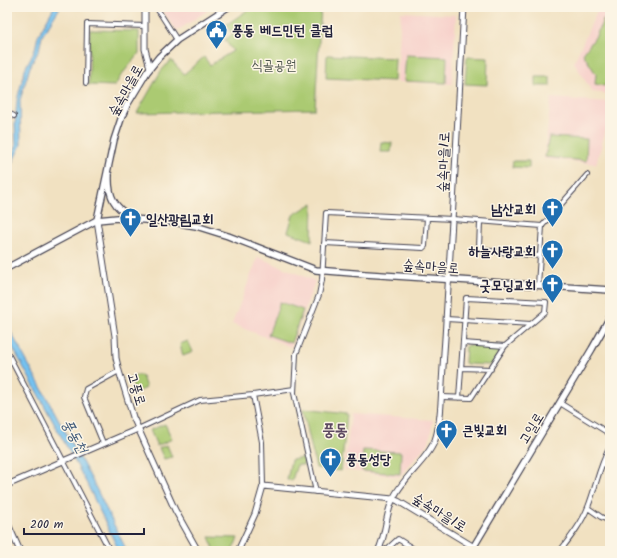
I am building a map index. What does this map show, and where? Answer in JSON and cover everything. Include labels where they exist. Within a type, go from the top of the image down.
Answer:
[{"type":"main road","name":"숲속마을로","points":[[97,220],[110,161],[122,116],[127,105],[150,68],[177,40],[228,7]]},
{"type":"main road","points":[[110,161],[109,187],[113,201],[122,212],[135,219]]},
{"type":"main road","name":"숲속마을로","points":[[7,266],[97,220],[118,218],[173,222],[196,226],[228,236],[308,267],[323,271],[610,290]]},
{"type":"main road","points":[[7,266],[28,254],[36,252]]},
{"type":"main road","points":[[7,272],[30,260],[36,252]]},
{"type":"main road","name":"고일로","points":[[472,549],[610,317]]},
{"type":"street","points":[[145,7],[145,49],[150,68]]},
{"type":"street","points":[[156,7],[177,40]]},
{"type":"street","name":"숲속마을1로","points":[[378,550],[388,511],[397,490],[427,453],[434,442],[438,430],[442,397],[448,280],[453,219],[454,170],[464,7]]},
{"type":"street","points":[[86,83],[87,24],[145,26]]},
{"type":"street","points":[[7,112],[14,116]]},
{"type":"street","points":[[538,285],[542,226],[587,175]]},
{"type":"street","points":[[316,492],[294,389],[296,354],[319,295],[323,271],[326,213],[453,219],[542,226]]},
{"type":"street","name":"숲속마을로","points":[[324,243],[423,248],[425,246],[427,218]]},
{"type":"street","name":"고풍로","points":[[97,220],[119,371],[138,429],[176,510],[198,551]]},
{"type":"street","points":[[480,222],[479,248],[481,250],[540,256]]},
{"type":"street","points":[[442,397],[459,398],[471,398],[506,346],[545,312],[546,302],[466,298],[459,398]]},
{"type":"street","points":[[446,318],[532,324]]},
{"type":"street","points":[[463,343],[506,346]]},
{"type":"street","points":[[7,352],[66,460],[110,551]]},
{"type":"street","points":[[461,368],[491,368]]},
{"type":"street","points":[[104,443],[84,397],[86,390],[119,371]]},
{"type":"street","points":[[7,485],[138,429],[200,400],[294,389]]},
{"type":"street","points":[[238,551],[255,514],[263,486],[263,447],[253,395]]},
{"type":"street","points":[[560,403],[610,434]]},
{"type":"street","points":[[560,551],[572,536],[588,508],[601,465],[610,447]]},
{"type":"street","name":"숲속마을1로","points":[[263,486],[393,499],[472,549]]},
{"type":"street","points":[[588,508],[610,521]]},
{"type":"street","points":[[7,522],[20,551]]},
{"type":"street","points":[[378,550],[386,550],[398,539],[418,551]]},
{"type":"shaded area","points":[[160,7],[213,7],[177,31]]},
{"type":"shaded area","points":[[599,7],[610,7],[610,94],[592,92],[574,62]]},
{"type":"shaded area","points":[[401,12],[456,15],[452,84],[397,82]]},
{"type":"shaded area","points":[[551,98],[610,102],[610,116],[596,164],[544,159]]},
{"type":"shaded area","points":[[258,257],[315,281],[291,347],[232,324]]},
{"type":"shaded area","points":[[351,414],[433,420],[429,442],[399,477],[344,470]]},
{"type":"green space","name":"식골공원","points":[[252,7],[321,7],[315,109],[137,113],[161,71],[171,60],[184,74],[204,57],[210,65],[233,51],[225,40],[233,34],[226,25]]},
{"type":"green space","points":[[603,20],[610,22],[610,82],[604,86],[595,84],[596,74],[583,54],[596,36]]},
{"type":"green space","points":[[90,30],[139,31],[139,53],[120,77],[115,86],[89,85]]},
{"type":"green space","points":[[327,55],[395,58],[394,81],[326,78]]},
{"type":"green space","points":[[406,55],[447,57],[446,83],[404,81]]},
{"type":"green space","points":[[467,57],[488,58],[487,85],[465,84]]},
{"type":"green space","points":[[536,77],[550,77],[550,86],[536,86]]},
{"type":"green space","points":[[549,137],[587,139],[586,161],[545,157]]},
{"type":"green space","points":[[381,142],[392,143],[391,152],[380,152]]},
{"type":"green space","points":[[513,161],[529,161],[529,168],[512,167]]},
{"type":"green space","points":[[313,203],[312,241],[288,232],[293,215]]},
{"type":"green space","points":[[280,302],[303,310],[291,343],[268,335]]},
{"type":"green space","points":[[188,341],[193,352],[183,356],[180,344]]},
{"type":"green space","points":[[466,346],[500,346],[502,349],[490,365],[467,364],[465,363]]},
{"type":"green space","points":[[136,375],[142,376],[146,388],[135,393],[130,377]]},
{"type":"green space","points":[[303,409],[347,414],[341,471],[316,468]]},
{"type":"green space","points":[[165,424],[172,439],[157,446],[150,430]]},
{"type":"green space","points":[[167,445],[172,457],[164,459],[159,448]]},
{"type":"green space","points":[[363,450],[401,452],[400,474],[362,471]]},
{"type":"green space","points":[[303,458],[304,465],[297,465],[292,480],[287,480],[291,460]]},
{"type":"green space","points":[[209,537],[238,538],[232,551],[215,551]]},
{"type":"water","points":[[54,7],[59,7],[59,9],[42,36],[39,50],[30,67],[20,100],[21,145],[7,173],[7,164],[16,147],[15,125],[17,100],[25,69],[35,49],[38,36]]},
{"type":"water","points":[[7,325],[93,482],[127,551],[119,551],[87,484],[7,337]]},
{"type":"place","name":"풍동 베드민턴 클럽","points":[[216,50]]},
{"type":"place","name":"남산교회","points":[[552,228]]},
{"type":"place","name":"일산광림교회","points":[[130,238]]},
{"type":"place","name":"하늘사랑교회","points":[[552,270]]},
{"type":"place","name":"굿모닝교회","points":[[552,304]]},
{"type":"place","name":"큰빛교회","points":[[446,450]]},
{"type":"place","name":"풍동성당","points":[[330,478]]},
{"type":"district","name":"풍동","points":[[335,429]]},
{"type":"water label","name":"풍동천","points":[[75,436]]}]
